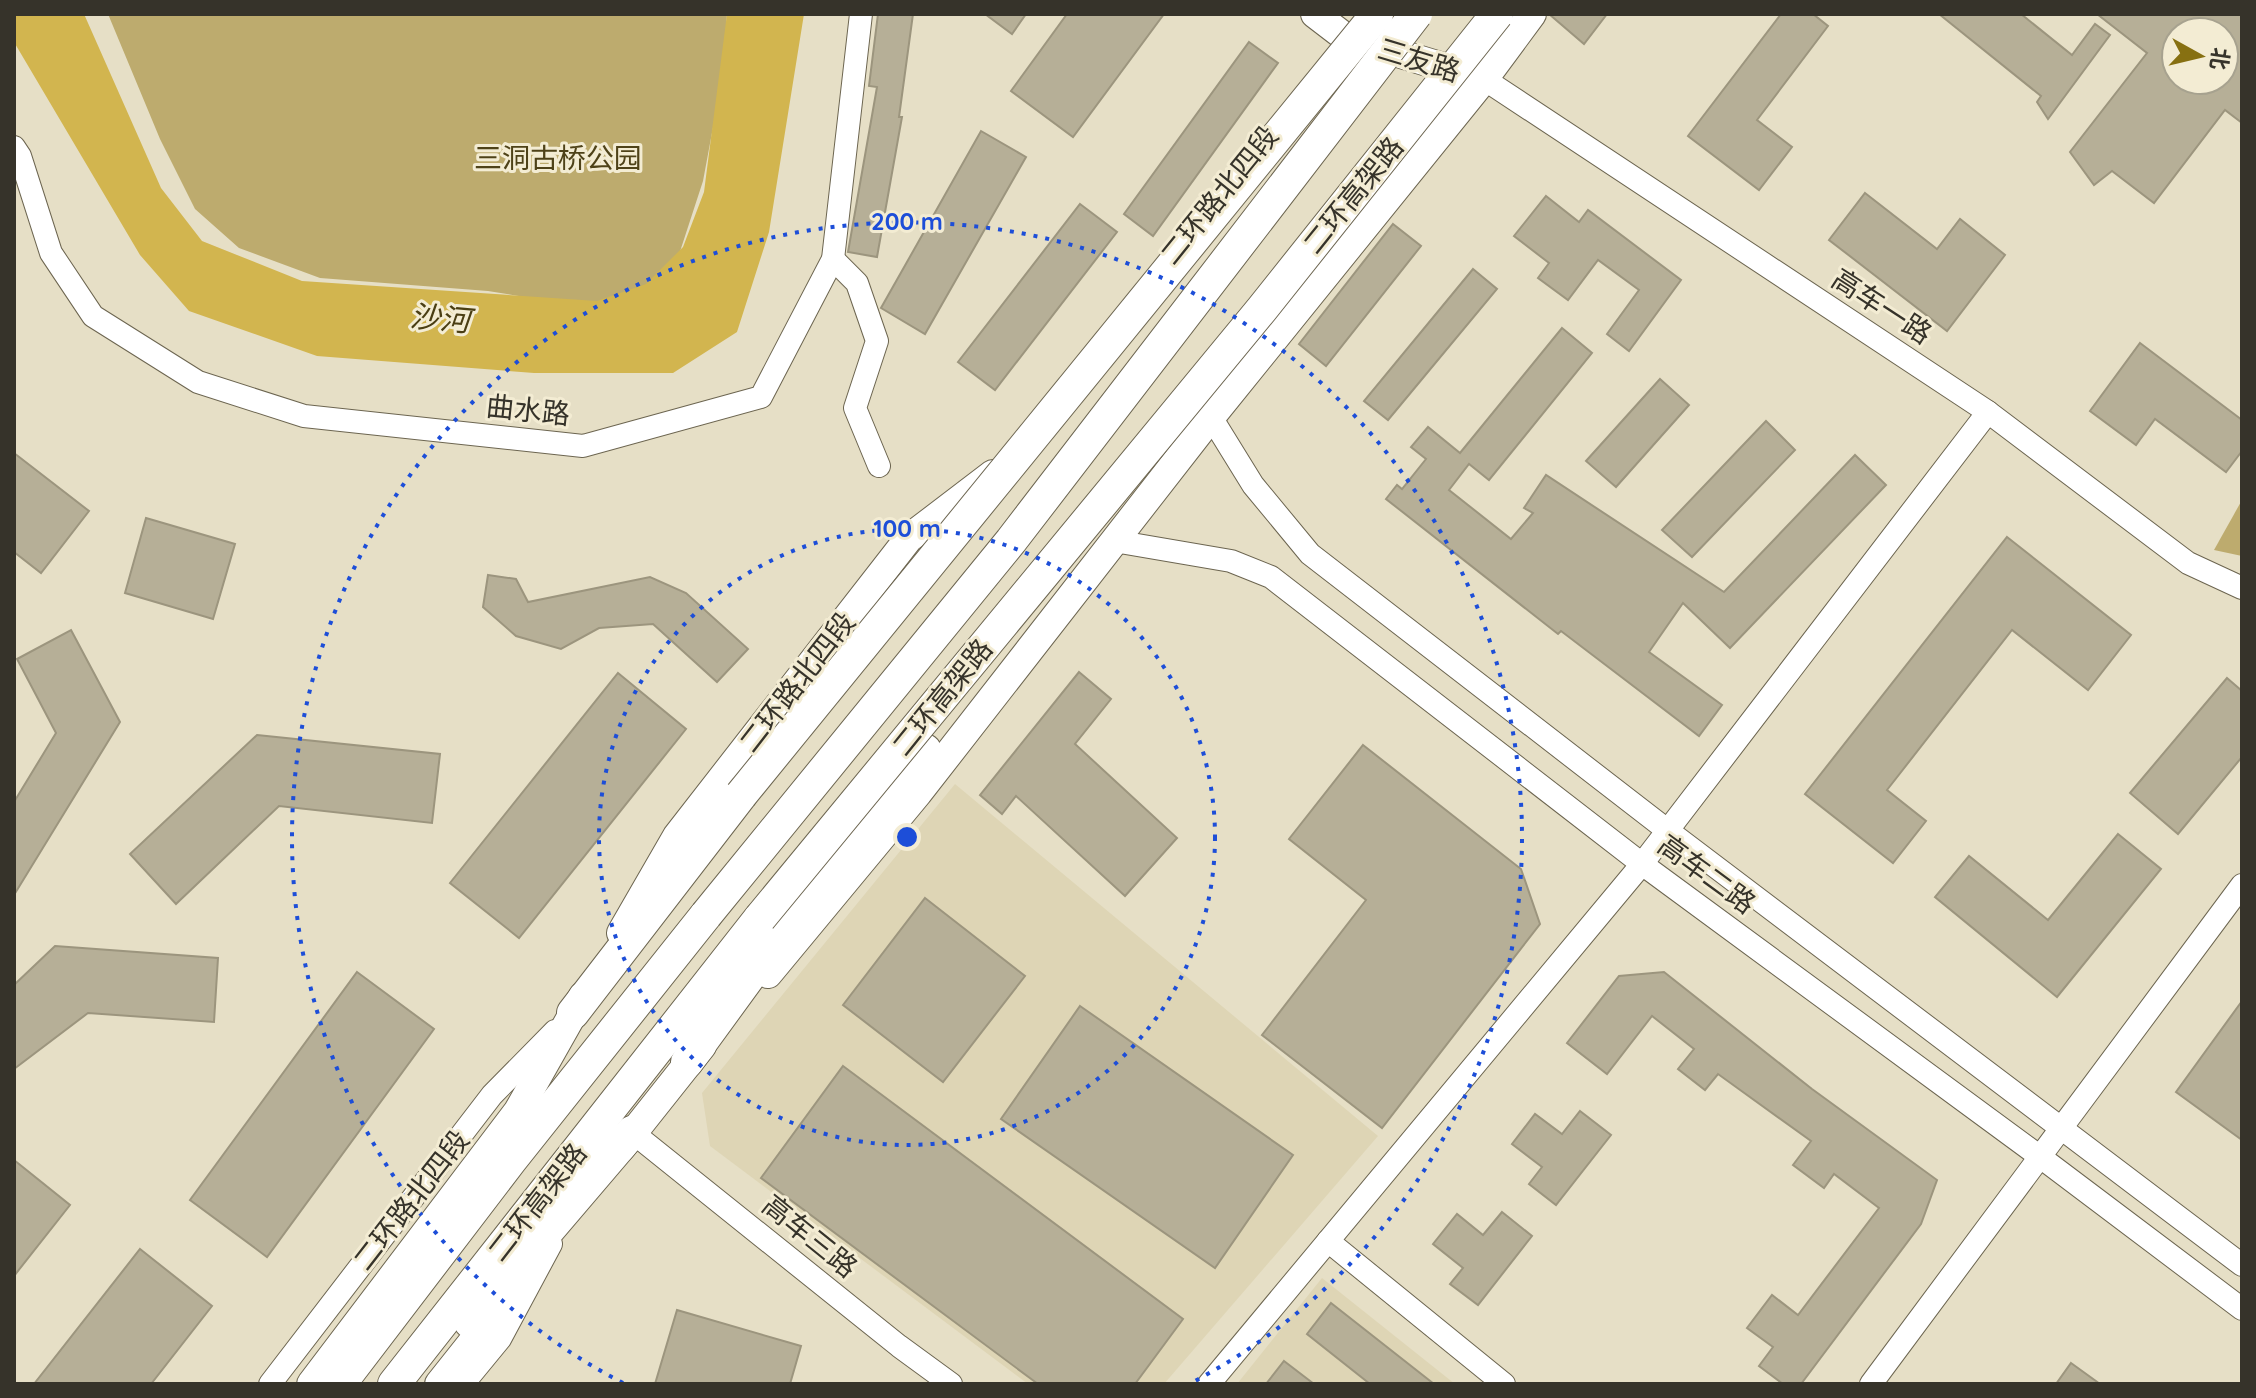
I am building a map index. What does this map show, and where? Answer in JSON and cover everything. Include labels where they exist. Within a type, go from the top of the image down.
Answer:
[{"type":"highway","points":[[573,1013],[741,795],[1377,14]]},
{"type":"highway","name":"二环高架路","points":[[340,1384],[511,1160],[737,875],[1011,541],[1416,14]]},
{"type":"highway","name":"二环高架路","points":[[394,1384],[760,918],[1262,309],[1497,14]]},
{"type":"highway","points":[[687,1062],[765,955],[925,750],[1513,14]]},
{"type":"highway","points":[[421,1384],[484,1304],[632,1132]]},
{"type":"main road","name":"三友路","points":[[1315,14],[1345,37],[1484,79]]},
{"type":"main road","name":"二环路北四段","points":[[573,1013],[677,836],[909,538],[1003,467],[1364,14]]},
{"type":"main road","points":[[439,1384],[551,1244],[687,1062],[778,963],[858,866],[1211,417],[1484,79],[1532,14]]},
{"type":"main road","points":[[311,1384],[518,1111],[573,1013]]},
{"type":"street","name":"曲水路","points":[[14,147],[20,156],[51,253],[93,316],[198,382],[304,416],[583,446],[761,397],[833,259],[861,14]]},
{"type":"street","name":"高车一路","points":[[1484,79],[1988,412],[2188,563],[2242,588]]},
{"type":"street","points":[[833,259],[857,283],[877,341],[855,408],[879,466]]},
{"type":"street","points":[[1209,1384],[1642,864],[1988,412]]},
{"type":"street","name":"高车二路","points":[[1211,417],[1253,485],[1310,554],[1667,830],[2242,1265]]},
{"type":"street","name":"高车二路","points":[[1114,541],[1231,561],[1271,577],[1642,864],[2242,1309]]},
{"type":"street","points":[[1871,1384],[2242,885]]},
{"type":"street","name":"二环路北四段","points":[[270,1384],[492,1095],[573,1013]]},
{"type":"street","name":"高车三路","points":[[632,1132],[899,1346],[951,1384]]},
{"type":"street","points":[[1328,1241],[1504,1384]]},
{"type":"street","points":[[463,1384],[500,1339],[551,1244]]},
{"type":"shaded area","points":[[955,784],[1378,1136],[1164,1384],[1028,1384],[710,1146],[702,1093]]},
{"type":"shaded area","points":[[1322,1278],[1455,1384],[1237,1384]]},
{"type":"green space","name":"三洞古桥公园","points":[[108,14],[727,14],[722,79],[703,181],[673,273],[610,311],[488,291],[320,278],[239,248],[195,209],[160,139]]},
{"type":"green space","points":[[2242,500],[2242,556],[2214,550]]},
{"type":"water","name":"沙河","points":[[14,14],[84,14],[161,188],[202,241],[302,281],[597,301],[646,284],[683,247],[704,192],[727,14],[804,14],[769,232],[737,332],[673,373],[534,373],[317,356],[189,311],[140,255],[14,42]]},
{"type":"building","points":[[878,14],[913,14],[899,117],[902,117],[877,257],[848,252],[877,87],[869,86]]},
{"type":"building","points":[[985,14],[1026,14],[1012,34]]},
{"type":"building","points":[[1067,14],[1164,14],[1073,137],[1011,91]]},
{"type":"building","points":[[1549,14],[1607,14],[1584,44]]},
{"type":"building","points":[[1781,14],[1813,14],[1828,26],[1757,120],[1792,147],[1759,190],[1688,136]]},
{"type":"building","points":[[1939,14],[2021,14],[2072,55],[2095,24],[2110,35],[2048,119],[2037,102],[2041,96]]},
{"type":"building","points":[[2097,14],[2242,14],[2242,123],[2225,110],[2154,203],[2112,171],[2094,185],[2070,152],[2147,53]]},
{"type":"building","points":[[1249,42],[1278,63],[1153,236],[1124,214]]},
{"type":"building","points":[[981,131],[1026,157],[925,334],[881,308]]},
{"type":"building","points":[[1865,193],[1937,249],[1960,219],[2005,255],[1947,331],[1829,240]]},
{"type":"building","points":[[1546,196],[1579,222],[1588,210],[1681,280],[1629,351],[1607,334],[1639,290],[1598,260],[1568,300],[1538,278],[1549,263],[1514,236]]},
{"type":"building","points":[[1080,204],[1117,232],[995,390],[958,362]]},
{"type":"building","points":[[1393,224],[1421,246],[1326,366],[1299,344]]},
{"type":"building","points":[[1473,269],[1497,289],[1388,420],[1364,401]]},
{"type":"building","points":[[1562,328],[1592,353],[1489,480],[1469,464],[1449,490],[1511,539],[1533,513],[1524,508],[1546,475],[1724,592],[1855,455],[1886,485],[1730,648],[1683,603],[1649,652],[1722,705],[1699,736],[1561,631],[1558,634],[1386,499],[1397,485],[1402,489],[1426,459],[1411,447],[1428,427],[1460,453]]},
{"type":"building","points":[[2140,343],[2242,420],[2242,451],[2226,472],[2155,419],[2136,445],[2090,411]]},
{"type":"building","points":[[1660,379],[1689,405],[1616,487],[1586,461]]},
{"type":"building","points":[[1766,421],[1795,450],[1692,557],[1662,530]]},
{"type":"building","points":[[14,453],[89,511],[41,573],[14,552]]},
{"type":"building","points":[[146,518],[235,544],[213,619],[125,593]]},
{"type":"building","points":[[2007,537],[2131,635],[2088,690],[2012,630],[1887,790],[1926,821],[1893,863],[1805,794]]},
{"type":"building","points":[[488,575],[516,579],[528,602],[650,577],[686,593],[748,649],[717,682],[653,624],[599,628],[561,649],[516,636],[483,607]]},
{"type":"building","points":[[71,630],[120,722],[14,895],[14,802],[56,733],[17,659]]},
{"type":"building","points":[[1079,672],[1111,699],[1075,744],[1177,838],[1125,896],[1016,796],[1002,814],[980,795]]},
{"type":"building","points":[[618,673],[686,729],[519,938],[450,883]]},
{"type":"building","points":[[2227,678],[2242,691],[2242,757],[2178,834],[2130,793]]},
{"type":"building","points":[[257,735],[440,754],[432,823],[279,806],[176,904],[130,854]]},
{"type":"building","points":[[1363,745],[1521,869],[1540,924],[1382,1128],[1262,1035],[1366,900],[1289,839]]},
{"type":"building","points":[[2118,834],[2161,869],[2057,997],[1935,897],[1969,856],[2048,920]]},
{"type":"building","points":[[925,898],[1025,976],[943,1082],[843,1005]]},
{"type":"building","points":[[55,946],[218,958],[214,1022],[88,1013],[14,1069],[14,985]]},
{"type":"building","points":[[357,972],[434,1029],[267,1257],[190,1200]]},
{"type":"building","points":[[1664,972],[1812,1089],[1937,1180],[1921,1224],[1801,1384],[1783,1384],[1759,1366],[1773,1347],[1747,1328],[1772,1295],[1798,1315],[1879,1208],[1834,1174],[1824,1188],[1793,1165],[1811,1141],[1718,1074],[1705,1090],[1678,1069],[1694,1049],[1652,1016],[1607,1074],[1567,1043],[1619,976]]},
{"type":"building","points":[[2242,1001],[2242,1140],[2176,1092]]},
{"type":"building","points":[[1080,1006],[1293,1155],[1215,1268],[1001,1119]]},
{"type":"building","points":[[843,1066],[1183,1319],[1135,1384],[1038,1384],[761,1178]]},
{"type":"building","points":[[1580,1111],[1611,1135],[1556,1205],[1529,1184],[1542,1167],[1512,1144],[1535,1114],[1562,1134]]},
{"type":"building","points":[[14,1160],[70,1205],[14,1276]]},
{"type":"building","points":[[1502,1212],[1532,1236],[1478,1305],[1450,1284],[1463,1268],[1433,1244],[1457,1214],[1483,1235]]},
{"type":"building","points":[[140,1249],[212,1306],[151,1384],[34,1384]]},
{"type":"building","points":[[1331,1303],[1434,1384],[1370,1384],[1307,1334]]},
{"type":"building","points":[[677,1310],[801,1346],[790,1384],[655,1384]]},
{"type":"building","points":[[1284,1361],[1314,1384],[1266,1384]]},
{"type":"building","points":[[2071,1363],[2100,1384],[2056,1384]]}]
